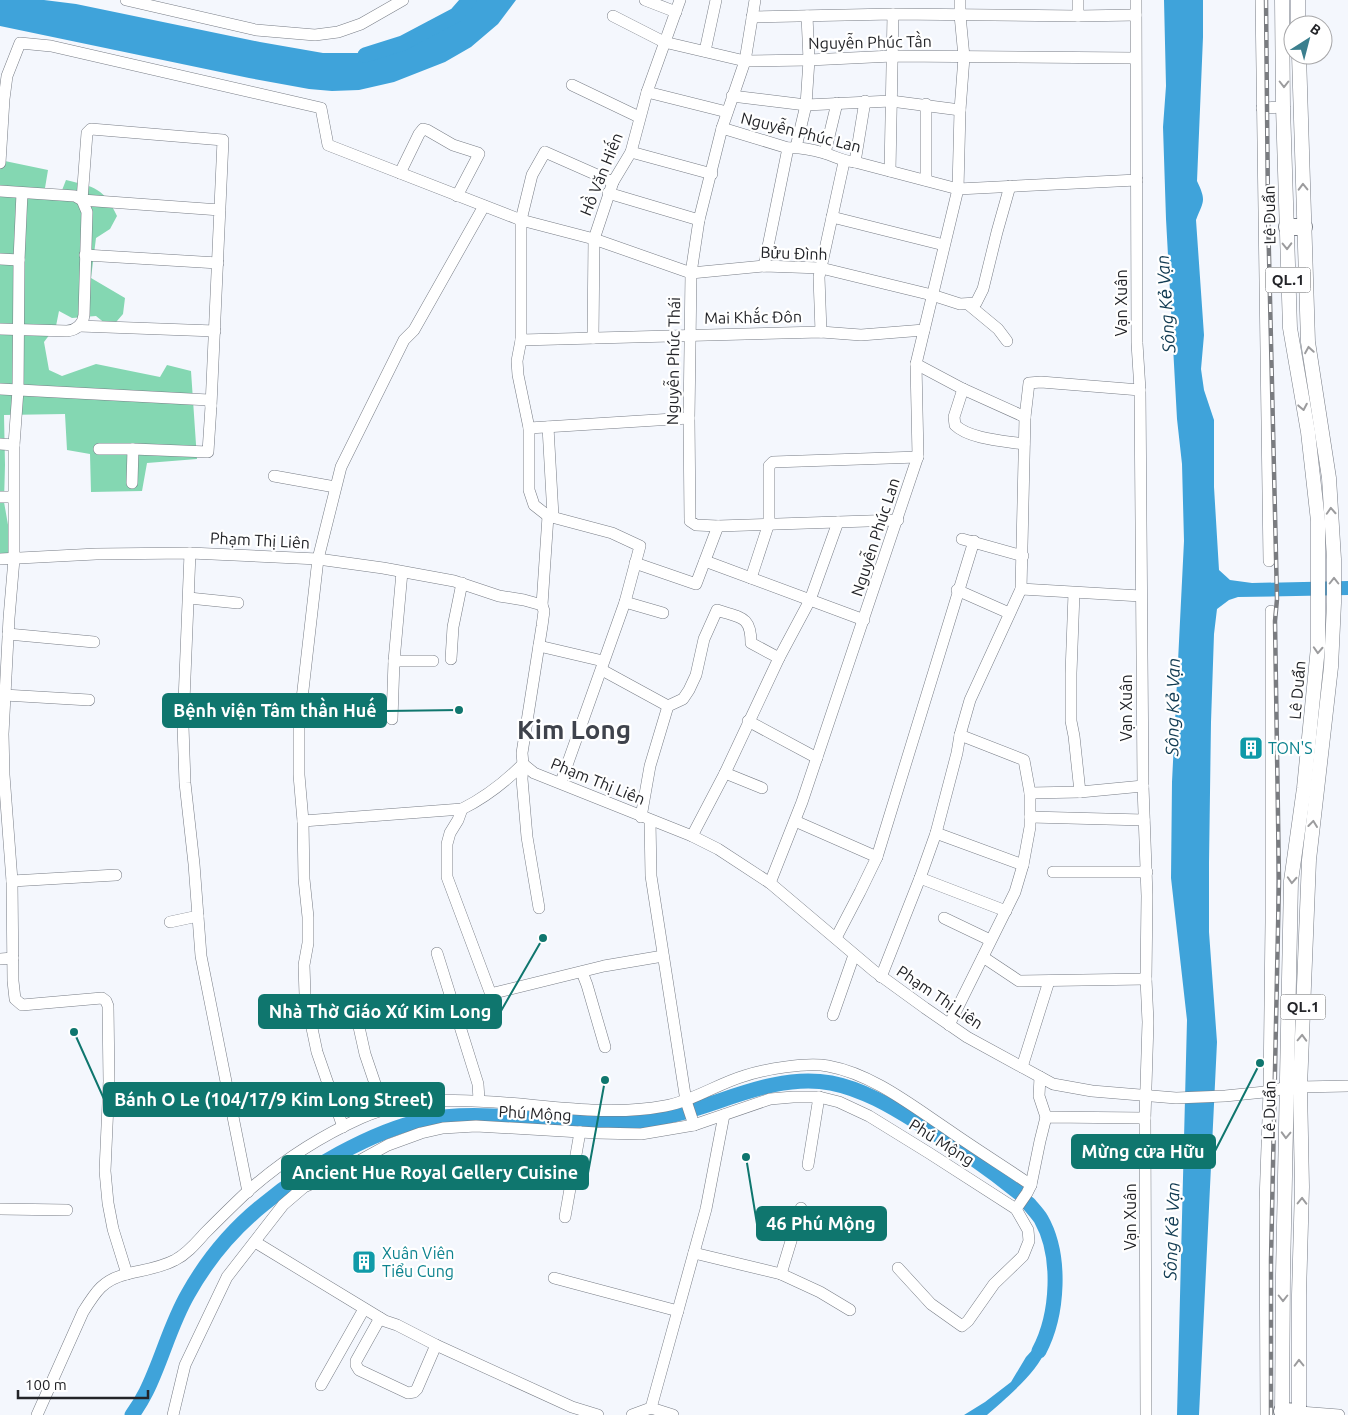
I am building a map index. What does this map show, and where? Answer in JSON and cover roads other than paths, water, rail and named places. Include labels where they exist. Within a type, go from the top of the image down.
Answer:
[{"type":"highway","points":[[1287,226],[1304,227]]},
{"type":"highway","points":[[1282,1413],[1300,1413]]},
{"type":"main road","name":"Lê Duẩn","points":[[1282,0],[1283,107],[1290,328],[1308,432],[1318,521],[1318,647],[1313,713],[1291,881],[1294,1087],[1302,1187],[1298,1295],[1300,1413]]},
{"type":"main road","points":[[1298,0],[1298,15]]},
{"type":"main road","name":"Lê Duẩn","points":[[1282,1413],[1283,1275],[1294,1087],[1309,860],[1331,667],[1334,603],[1334,559],[1329,478],[1308,342],[1299,65]]},
{"type":"main road","points":[[1293,859],[1309,860]]},
{"type":"street","points":[[126,0],[256,30],[315,35],[338,32],[361,24],[403,0]]},
{"type":"street","points":[[644,0],[676,12]]},
{"type":"street","name":"Hồ Văn Hiến","points":[[593,338],[594,239],[610,187],[630,152],[647,92],[680,0]]},
{"type":"street","points":[[705,51],[716,0]]},
{"type":"street","name":"Nguyễn Phúc Thái","points":[[755,0],[745,60],[722,128],[699,220],[691,272],[690,520],[696,525],[718,526],[898,520]]},
{"type":"street","name":"Nguyễn Phúc Lan","points":[[770,883],[795,821],[817,758],[918,458],[916,364],[958,190],[960,110],[964,57],[960,0]]},
{"type":"street","points":[[1078,0],[1078,16]]},
{"type":"street","name":"Vạn Xuân","points":[[1136,0],[1137,343],[1140,390],[1143,786],[1148,1022],[1145,1118],[1146,1415]]},
{"type":"street","points":[[1261,0],[1269,561]]},
{"type":"street","points":[[752,17],[893,14],[1136,15]]},
{"type":"street","points":[[890,171],[893,14]]},
{"type":"street","name":"Nguyễn Phúc Tần","points":[[613,16],[664,42],[745,60],[809,60],[893,56],[1135,58]]},
{"type":"street","points":[[764,266],[792,148],[806,105],[809,60],[807,16]]},
{"type":"street","name":"Bửu Đình","points":[[0,163],[7,76],[20,43],[30,42],[321,108],[328,145],[521,220],[594,239],[691,272],[764,266],[821,268],[969,305]]},
{"type":"street","points":[[572,85],[639,117]]},
{"type":"street","points":[[647,92],[728,112]]},
{"type":"street","name":"Nguyễn Phúc Lan","points":[[732,96],[806,105],[891,101],[926,104],[960,110]]},
{"type":"street","points":[[821,332],[819,277],[832,217],[865,101]]},
{"type":"street","points":[[825,153],[837,103]]},
{"type":"street","points":[[926,104],[926,180]]},
{"type":"street","points":[[1262,108],[1283,107]]},
{"type":"street","name":"Nguyễn Phúc Lan","points":[[722,128],[792,148],[825,153],[849,162],[926,180],[958,190]]},
{"type":"street","points":[[79,326],[84,315],[87,212],[82,200],[87,136],[91,129],[223,140],[208,452],[99,448]]},
{"type":"street","points":[[400,173],[419,134],[423,129],[426,130],[479,154],[457,196]]},
{"type":"street","points":[[561,782],[625,602],[640,546],[612,533],[550,516],[534,505],[528,490],[529,428],[517,361],[521,340],[521,220],[532,175],[544,152],[610,187],[699,220]]},
{"type":"street","points":[[630,152],[712,174]]},
{"type":"street","points":[[958,190],[1137,180]]},
{"type":"street","points":[[969,305],[976,303],[983,290],[1010,186]]},
{"type":"street","points":[[0,191],[72,195],[82,200],[220,210]]},
{"type":"street","points":[[22,193],[18,390],[14,445],[14,559],[5,637],[2,734],[12,881],[15,998],[22,1005],[102,998],[106,1001],[108,1006],[109,1081],[105,1171],[113,1229],[127,1274]]},
{"type":"street","points":[[343,1127],[318,1052],[305,995],[304,965],[308,943],[308,917],[304,879],[299,774],[299,725],[318,559],[341,467],[391,363],[404,340],[414,330],[484,206]]},
{"type":"street","points":[[832,217],[944,245]]},
{"type":"street","points":[[85,255],[218,263]]},
{"type":"street","points":[[0,259],[20,260]]},
{"type":"street","points":[[969,305],[998,330],[1007,341]]},
{"type":"street","points":[[0,329],[71,330],[79,326],[215,331]]},
{"type":"street","name":"Mai Khắc Đôn","points":[[521,340],[821,332],[861,335],[924,330]]},
{"type":"street","points":[[916,364],[963,389],[1025,417]]},
{"type":"street","points":[[881,977],[936,833],[970,700],[1021,589],[1025,417],[1029,383],[1041,382],[1140,390]]},
{"type":"street","points":[[0,389],[204,399],[209,400],[211,406]]},
{"type":"street","points":[[963,389],[954,417],[954,425],[957,428],[965,432],[1001,441],[1024,444]]},
{"type":"street","points":[[529,428],[689,418]]},
{"type":"street","points":[[539,908],[527,837],[522,779],[522,753],[544,611],[542,605],[550,516],[548,427]]},
{"type":"street","points":[[0,444],[14,445]]},
{"type":"street","points":[[132,483],[133,449]]},
{"type":"street","points":[[750,578],[769,524],[769,466],[773,462],[918,458]]},
{"type":"street","points":[[274,476],[336,487]]},
{"type":"street","points":[[0,497],[14,497]]},
{"type":"street","points":[[692,836],[725,773],[779,658],[810,600],[838,522]]},
{"type":"street","points":[[635,563],[696,584],[718,526]]},
{"type":"street","points":[[836,938],[876,858],[958,590],[968,540],[1023,556]]},
{"type":"street","points":[[190,553],[183,726],[185,783],[194,864],[201,956],[248,1192]]},
{"type":"street","name":"Phạm Thị Liên","points":[[0,559],[96,554],[190,553],[318,559],[454,580],[499,596],[542,605]]},
{"type":"street","points":[[705,561],[864,620]]},
{"type":"street","points":[[392,719],[394,661],[402,572]]},
{"type":"street","points":[[451,659],[453,626],[462,583]]},
{"type":"street","points":[[1021,589],[1141,596]]},
{"type":"street","points":[[958,590],[1009,612]]},
{"type":"street","points":[[1074,593],[1071,721],[1080,792]]},
{"type":"street","points":[[189,598],[238,603]]},
{"type":"street","points":[[625,602],[663,613]]},
{"type":"street","points":[[693,1122],[686,1103],[651,876],[646,818],[650,766],[668,706],[683,699],[689,690],[696,675],[704,639],[717,610],[746,621],[751,628],[751,643],[779,658]]},
{"type":"street","points":[[1266,1415],[1265,1202],[1269,1091],[1271,611]]},
{"type":"street","points":[[5,637],[94,642]]},
{"type":"street","points":[[539,646],[602,666],[668,706]]},
{"type":"street","points":[[394,661],[433,661]]},
{"type":"street","points":[[4,695],[89,700]]},
{"type":"street","points":[[748,721],[817,758]]},
{"type":"street","points":[[949,1025],[984,957],[990,940],[1014,892],[1023,865],[1030,827],[1030,792],[1024,760],[960,735]]},
{"type":"street","points":[[302,821],[443,812],[462,809],[483,798],[507,780],[523,764]]},
{"type":"street","name":"Phạm Thị Liên","points":[[523,764],[534,773],[561,782],[718,848],[770,883],[881,977],[949,1025],[967,1037],[1054,1084],[1072,1088],[1176,1098],[1225,1096],[1294,1087],[1348,1086]]},
{"type":"street","points":[[725,773],[762,788]]},
{"type":"street","points":[[1030,792],[1080,792],[1143,786]]},
{"type":"street","points":[[462,809],[447,844],[447,877],[490,992],[494,993],[582,972],[663,956]]},
{"type":"street","points":[[1030,817],[1144,820]]},
{"type":"street","points":[[795,821],[876,858]]},
{"type":"street","points":[[936,833],[1023,865]]},
{"type":"street","points":[[1053,872],[1146,872]]},
{"type":"street","points":[[12,881],[116,875]]},
{"type":"street","points":[[920,878],[1006,911]]},
{"type":"street","points":[[170,922],[198,916]]},
{"type":"street","points":[[944,918],[990,940]]},
{"type":"street","points":[[437,953],[478,1084],[479,1100]]},
{"type":"street","points":[[832,1015],[854,955]]},
{"type":"street","points":[[984,957],[1019,980],[1146,979]]},
{"type":"street","points":[[0,959],[13,958]]},
{"type":"street","points":[[582,972],[605,1047]]},
{"type":"street","points":[[1022,1067],[1049,981]]},
{"type":"street","points":[[357,1018],[365,1054],[384,1110]]},
{"type":"street","points":[[37,1415],[83,1312],[92,1297],[106,1282],[115,1277],[155,1268],[178,1259],[193,1247],[248,1192],[306,1147],[363,1117],[384,1110],[426,1102],[479,1100],[583,1110],[626,1111],[686,1103],[744,1076],[783,1068],[832,1067],[871,1081],[898,1096],[1031,1185]]},
{"type":"street","points":[[898,1268],[931,1304],[962,1326],[968,1321],[994,1284],[1023,1256],[1029,1241],[1028,1230],[1016,1209],[1031,1185],[1046,1118],[1039,1096],[1040,1077]]},
{"type":"street","points":[[808,1165],[820,1097]]},
{"type":"street","name":"Phú Mộng","points":[[173,1415],[185,1365],[227,1276],[283,1205],[304,1187],[337,1173],[388,1146],[421,1133],[443,1128],[476,1126],[641,1134],[724,1115],[770,1099],[820,1097],[839,1102],[869,1116],[1016,1209]]},
{"type":"street","points":[[651,1408],[706,1209],[724,1115]]},
{"type":"street","points":[[1046,1118],[1145,1118]]},
{"type":"street","points":[[565,1217],[580,1132]]},
{"type":"street","points":[[781,1274],[801,1208]]},
{"type":"street","points":[[0,1209],[67,1210]]},
{"type":"street","points":[[255,1242],[380,1318],[572,1407],[598,1415]]},
{"type":"street","points":[[694,1253],[781,1274],[820,1292],[850,1310]]},
{"type":"street","points":[[554,1278],[678,1311]]},
{"type":"street","points":[[321,1385],[364,1309]]},
{"type":"street","points":[[380,1318],[356,1361],[359,1370],[408,1393],[414,1392],[436,1345]]},
{"type":"street","points":[[632,1415],[651,1408],[673,1415]]},
{"type":"street","points":[[1300,1413],[1339,1415]]},
{"type":"water","points":[[0,0],[44,0],[76,4],[323,53],[369,53],[402,46],[429,34],[470,0],[516,0],[498,24],[471,47],[445,62],[394,82],[359,90],[332,91],[309,89],[249,78],[0,26]]},
{"type":"water","points":[[1164,0],[1203,0],[1197,181],[1203,201],[1196,220],[1204,335],[1201,369],[1204,390],[1214,420],[1214,487],[1219,570],[1230,580],[1252,583],[1348,581],[1348,595],[1238,597],[1229,600],[1217,609],[1214,634],[1211,722],[1209,932],[1217,1042],[1199,1415],[1177,1415],[1187,1020],[1171,878],[1172,782],[1184,541],[1182,464],[1177,419],[1166,219],[1163,127],[1166,86]]},
{"type":"water","points":[[1047,1334],[1046,1346],[1041,1358],[1036,1367],[1020,1385],[987,1415],[964,1415],[1011,1382],[1026,1357]]},
{"type":"waterway","points":[[365,55],[403,43],[456,15],[469,0]]},
{"type":"waterway","points":[[132,1415],[152,1380],[176,1318],[195,1281],[212,1257],[242,1223],[281,1191],[319,1165],[361,1142],[404,1125],[450,1116],[513,1117],[594,1122],[634,1121],[676,1114],[763,1087],[808,1081],[831,1083],[854,1089],[897,1110],[970,1156],[1019,1193]]},
{"type":"waterway","points":[[1029,1204],[1041,1219],[1048,1234],[1055,1268],[1054,1303],[1045,1337],[1039,1351]]},
{"type":"railway","points":[[1266,0],[1268,213],[1277,599],[1275,621],[1279,881],[1271,1260],[1271,1415]]},
{"type":"place","name":"Bệnh viện Tâm thần Huế","points":[[459,710]]},
{"type":"place","name":"TON'S","points":[[1251,748]]},
{"type":"place","name":"Nhà Thờ Giáo Xứ Kim Long","points":[[543,938]]},
{"type":"place","name":"Bánh O Le (104/17/9 Kim Long Street)","points":[[74,1032]]},
{"type":"place","name":"Mừng cửa Hữu","points":[[1260,1063]]},
{"type":"place","name":"Ancient Hue Royal Gellery Cuisine","points":[[605,1080]]},
{"type":"place","name":"46 Phú Mộng","points":[[746,1157]]},
{"type":"place","name":"Xuân Viên Tiểu Cung","points":[[364,1262]]},
{"type":"district","name":"Kim Long","points":[[574,730]]},
{"type":"water label","name":"Sông Kẻ Vạn","points":[[1166,304]]},
{"type":"water label","name":"Sông Kẻ Vạn","points":[[1173,707]]},
{"type":"water label","name":"Sông Kẻ Vạn","points":[[1172,1231]]}]
